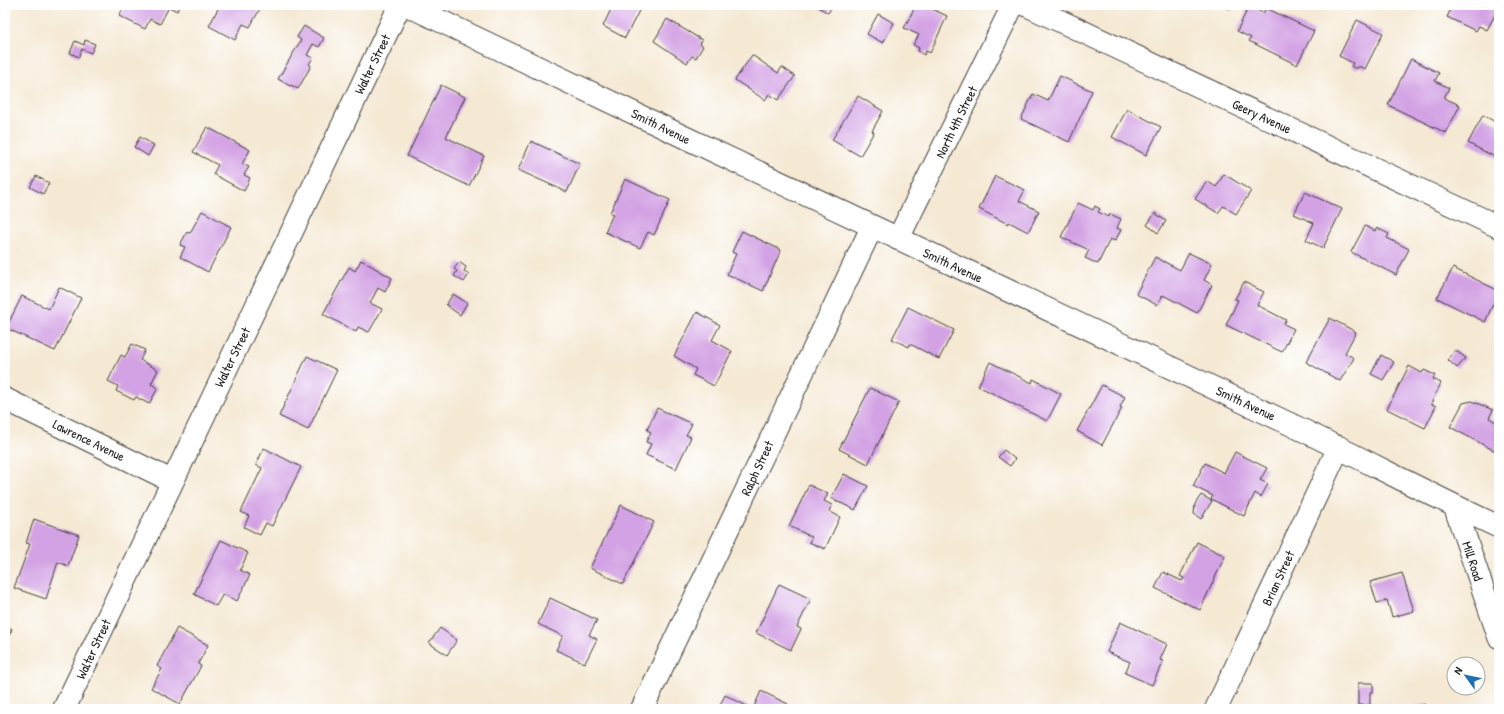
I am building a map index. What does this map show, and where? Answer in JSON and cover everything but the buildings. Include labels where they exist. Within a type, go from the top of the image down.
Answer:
[{"type":"street","name":"Walter Street","points":[[64,709],[400,5]]},
{"type":"street","name":"Smith Avenue","points":[[407,5],[872,227],[1340,447],[1456,507],[1499,527]]},
{"type":"street","name":"North 4th Street","points":[[898,239],[1013,5]]},
{"type":"street","name":"Geery Avenue","points":[[1026,5],[1499,227]]},
{"type":"street","name":"Ralph Street","points":[[642,709],[872,227]]},
{"type":"street","name":"Lawrence Avenue","points":[[5,399],[172,481]]},
{"type":"street","name":"Brian Street","points":[[1216,709],[1340,447]]},
{"type":"street","name":"Mill Road","points":[[1456,507],[1499,637]]}]
